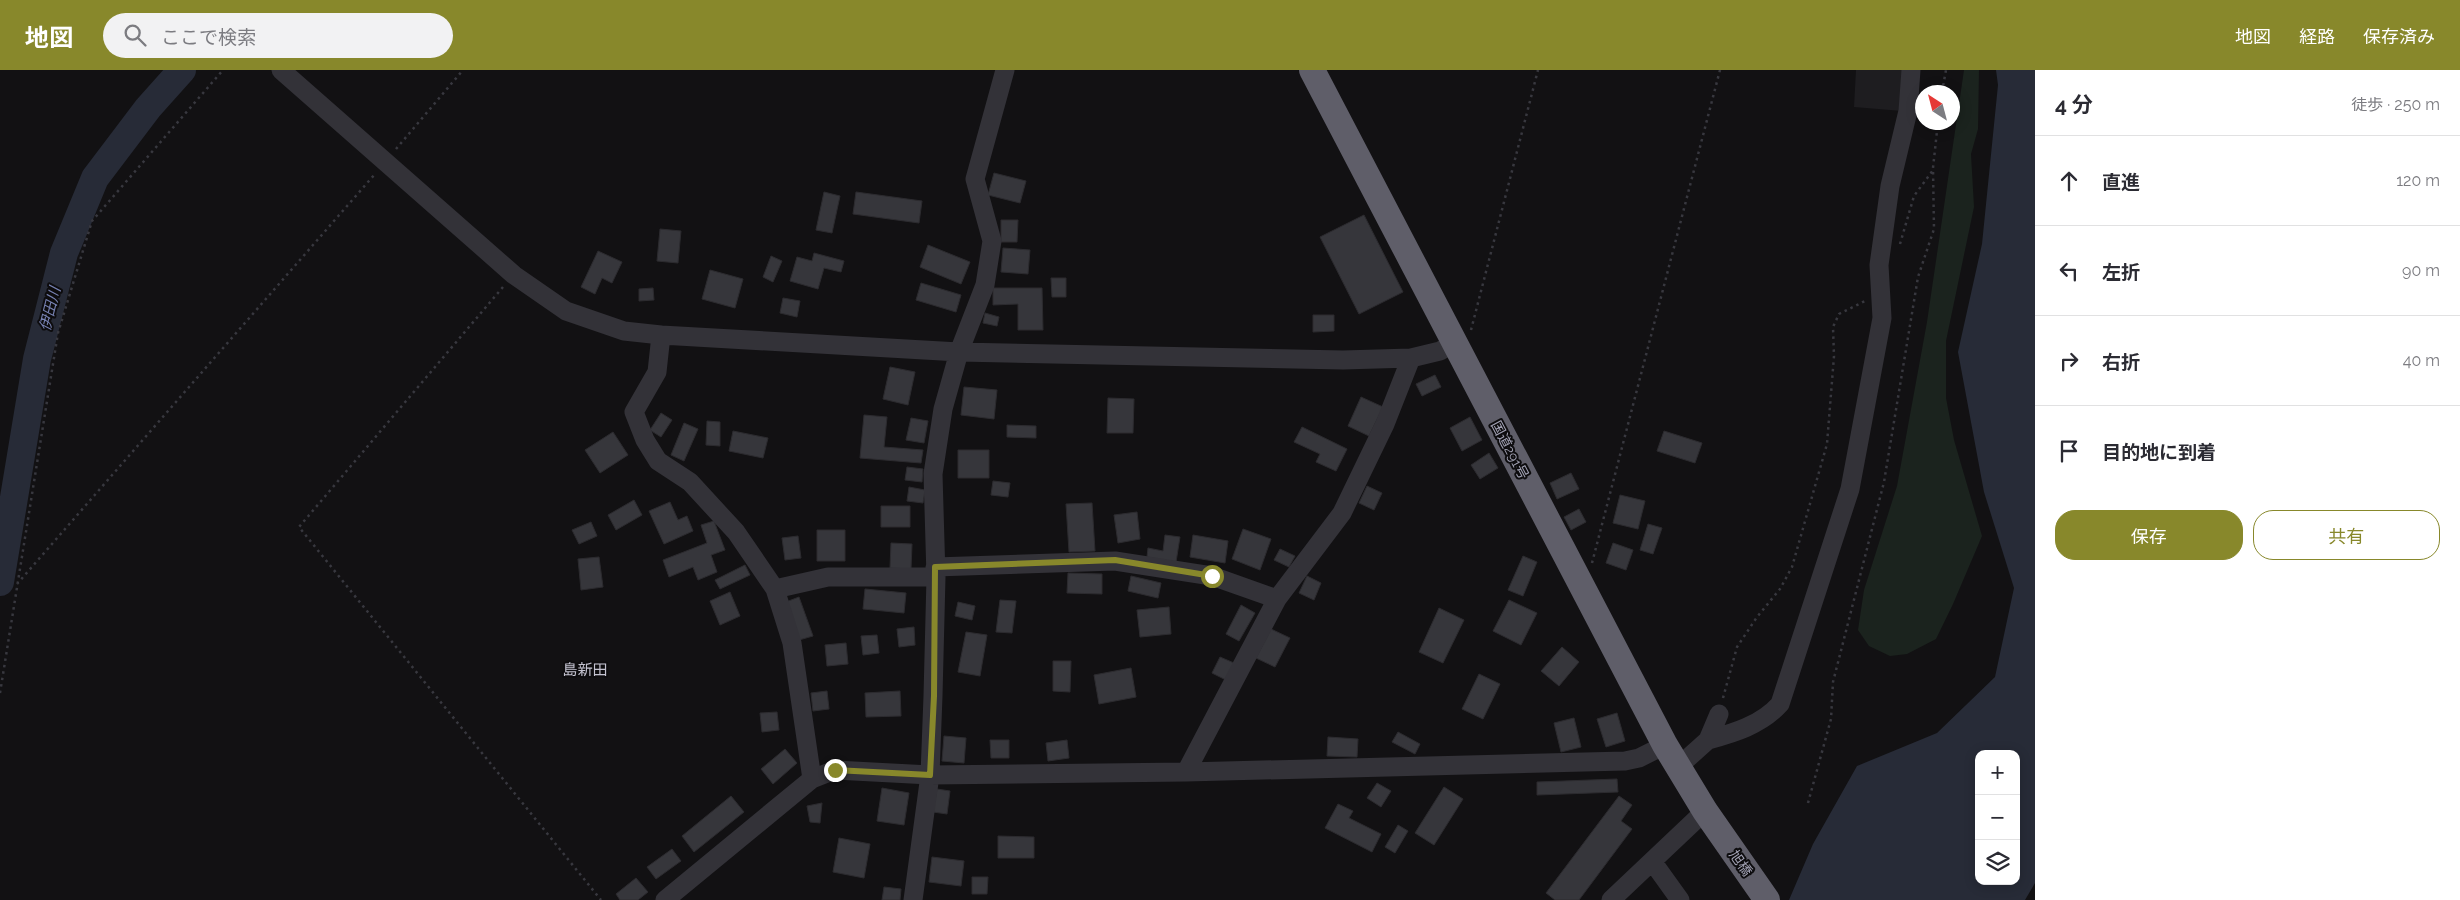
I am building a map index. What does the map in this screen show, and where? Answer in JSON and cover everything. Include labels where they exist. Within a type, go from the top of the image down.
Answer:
[{"type":"highway","name":"国道291号","points":[[1312,70],[1578,581],[1672,756],[1710,818]]},
{"type":"highway","name":"旭橋","points":[[1710,818],[1767,900]]},
{"type":"street","points":[[281,70],[514,275],[566,311],[624,331],[661,335],[959,352],[1343,360],[1411,358],[1440,351],[1454,343]]},
{"type":"street","points":[[913,900],[930,775],[936,572],[933,474],[943,409],[959,352],[985,285],[992,242],[975,179],[1005,70]]},
{"type":"street","points":[[665,900],[812,779],[835,770],[930,775],[1186,772],[1625,761],[1639,758],[1672,756],[1708,740],[1732,733],[1758,722],[1780,704],[1850,488],[1882,318],[1879,297],[1879,265],[1888,195],[1908,111],[1911,70]]},
{"type":"street","points":[[661,335],[657,372],[634,412],[645,440],[658,461],[690,482],[736,532],[775,589],[792,643],[812,779]]},
{"type":"street","points":[[1186,772],[1277,599],[1342,513],[1385,424],[1411,358]]},
{"type":"street","points":[[775,589],[828,577],[1115,560],[1212,576],[1277,599]]},
{"type":"street","points":[[1708,740],[1719,714]]},
{"type":"street","points":[[1610,900],[1674,838],[1710,818]]},
{"type":"street","points":[[1652,861],[1680,900]]},
{"type":"path","points":[[0,693],[58,333],[92,221],[224,70]]},
{"type":"path","points":[[17,584],[463,70]]},
{"type":"path","points":[[1454,343],[1471,332],[1538,70]]},
{"type":"path","points":[[1578,581],[1590,571],[1720,70]]},
{"type":"path","points":[[1943,85],[1946,70]]},
{"type":"path","points":[[1808,803],[1831,719],[1833,682],[1884,482],[1918,278],[1934,229],[1933,168],[1937,130]]},
{"type":"path","points":[[1898,251],[1914,196],[1933,168]]},
{"type":"path","points":[[514,275],[299,527],[601,900]]},
{"type":"path","points":[[1719,714],[1729,671],[1738,647],[1757,616],[1780,589],[1792,567],[1827,444],[1834,356],[1833,327],[1839,314],[1864,301],[1879,297]]},
{"type":"shaded area","points":[[1856,70],[1906,70],[1902,111],[1854,107]]},
{"type":"shaded area","points":[[1964,70],[1979,70],[1978,129],[1971,154],[1974,207],[1946,341],[1946,398],[1954,440],[1982,536],[1936,639],[1907,654],[1890,656],[1869,646],[1858,630],[1864,590],[1897,486],[1927,322],[1955,130],[1960,130],[1960,97]]},
{"type":"water","points":[[1996,70],[2035,70],[2035,883],[2025,900],[1789,900],[1813,844],[1857,766],[1937,733],[1995,677],[2014,588],[1984,492],[1958,352],[1982,244],[1998,85]]},
{"type":"building","points":[[994,173],[1026,181],[1020,203],[988,195]]},
{"type":"building","points":[[824,192],[840,196],[832,233],[816,230]]},
{"type":"building","points":[[856,192],[922,201],[919,223],[853,214]]},
{"type":"building","points":[[1364,215],[1403,292],[1359,314],[1320,237]]},
{"type":"building","points":[[1001,220],[1018,220],[1017,242],[1001,242]]},
{"type":"building","points":[[660,229],[681,231],[678,263],[657,261]]},
{"type":"building","points":[[928,245],[970,262],[961,284],[920,267]]},
{"type":"building","points":[[1003,248],[1030,250],[1028,274],[1001,272]]},
{"type":"building","points":[[598,251],[622,262],[612,283],[602,278],[595,294],[581,287]]},
{"type":"building","points":[[814,253],[844,261],[841,272],[824,268],[818,289],[790,281],[797,257],[812,261]]},
{"type":"building","points":[[771,256],[782,261],[773,282],[763,277]]},
{"type":"building","points":[[710,270],[743,279],[735,308],[702,299]]},
{"type":"building","points":[[1051,278],[1066,278],[1066,297],[1052,297]]},
{"type":"building","points":[[921,283],[961,295],[956,312],[916,300]]},
{"type":"building","points":[[653,288],[654,300],[639,301],[639,289]]},
{"type":"building","points":[[993,288],[1042,288],[1043,330],[1018,330],[1018,304],[993,305]]},
{"type":"building","points":[[783,298],[800,301],[797,317],[780,313]]},
{"type":"building","points":[[985,313],[999,317],[997,326],[983,323]]},
{"type":"building","points":[[1313,315],[1334,315],[1334,331],[1313,332]]},
{"type":"building","points":[[890,367],[915,372],[908,405],[883,399]]},
{"type":"building","points":[[1435,375],[1441,387],[1422,396],[1416,384]]},
{"type":"building","points":[[964,387],[997,390],[994,419],[961,415]]},
{"type":"building","points":[[1361,397],[1383,407],[1369,436],[1348,426]]},
{"type":"building","points":[[1108,398],[1134,399],[1133,433],[1107,433]]},
{"type":"building","points":[[661,413],[672,420],[661,437],[650,430]]},
{"type":"building","points":[[864,415],[887,417],[884,447],[923,450],[921,463],[860,458]]},
{"type":"building","points":[[1470,417],[1482,440],[1462,451],[1450,428]]},
{"type":"building","points":[[911,418],[928,421],[924,443],[906,440]]},
{"type":"building","points":[[707,421],[720,422],[720,446],[706,445]]},
{"type":"building","points":[[684,423],[698,429],[684,461],[671,455]]},
{"type":"building","points":[[1007,425],[1036,426],[1036,438],[1007,437]]},
{"type":"building","points":[[1302,427],[1347,449],[1336,471],[1316,462],[1320,454],[1294,442]]},
{"type":"building","points":[[733,431],[768,438],[763,458],[729,451]]},
{"type":"building","points":[[1664,431],[1702,443],[1695,463],[1657,451]]},
{"type":"building","points":[[613,432],[628,455],[600,473],[585,450]]},
{"type":"building","points":[[958,450],[989,450],[989,478],[958,478]]},
{"type":"building","points":[[1489,453],[1498,468],[1480,479],[1471,465]]},
{"type":"building","points":[[907,467],[923,469],[922,482],[905,480]]},
{"type":"building","points":[[1571,473],[1579,489],[1557,499],[1550,483]]},
{"type":"building","points":[[993,481],[1010,483],[1008,497],[991,495]]},
{"type":"building","points":[[1367,486],[1382,493],[1374,510],[1359,503]]},
{"type":"building","points":[[909,487],[925,490],[923,503],[907,501]]},
{"type":"building","points":[[1620,495],[1645,501],[1638,529],[1613,523]]},
{"type":"building","points":[[634,500],[642,515],[616,530],[608,515]]},
{"type":"building","points":[[670,502],[678,520],[687,516],[693,531],[664,544],[649,511]]},
{"type":"building","points":[[1092,503],[1095,551],[1069,552],[1066,504]]},
{"type":"building","points":[[881,506],[910,506],[910,527],[881,527]]},
{"type":"building","points":[[1579,509],[1586,522],[1571,530],[1564,517]]},
{"type":"building","points":[[1137,512],[1140,539],[1118,543],[1114,515]]},
{"type":"building","points":[[714,521],[725,550],[711,555],[717,572],[698,580],[693,567],[669,577],[663,560],[707,543],[701,525]]},
{"type":"building","points":[[591,522],[597,536],[579,544],[572,530]]},
{"type":"building","points":[[1648,524],[1662,528],[1653,554],[1640,550]]},
{"type":"building","points":[[1243,529],[1271,539],[1260,570],[1232,559]]},
{"type":"building","points":[[817,530],[845,530],[845,561],[817,561]]},
{"type":"building","points":[[1165,535],[1180,537],[1176,562],[1147,557],[1148,548],[1163,551]]},
{"type":"building","points":[[1193,535],[1228,541],[1225,563],[1190,557]]},
{"type":"building","points":[[798,536],[801,558],[785,560],[782,538]]},
{"type":"building","points":[[891,543],[912,544],[911,569],[890,568]]},
{"type":"building","points":[[1613,543],[1633,550],[1626,570],[1606,563]]},
{"type":"building","points":[[1280,549],[1295,556],[1289,567],[1274,560]]},
{"type":"building","points":[[1523,556],[1537,562],[1523,596],[1508,590]]},
{"type":"building","points":[[599,557],[603,587],[581,590],[578,559]]},
{"type":"building","points":[[745,565],[750,575],[720,589],[715,580]]},
{"type":"building","points":[[1068,573],[1102,574],[1102,594],[1067,593]]},
{"type":"building","points":[[1131,576],[1161,583],[1158,598],[1128,591]]},
{"type":"building","points":[[1307,576],[1321,583],[1314,600],[1299,593]]},
{"type":"building","points":[[865,589],[906,593],[904,613],[863,609]]},
{"type":"building","points":[[730,592],[740,616],[720,625],[710,601]]},
{"type":"building","points":[[799,597],[813,636],[799,640],[786,602]]},
{"type":"building","points":[[1000,600],[1016,601],[1012,633],[996,632]]},
{"type":"building","points":[[1509,600],[1537,613],[1521,645],[1493,631]]},
{"type":"building","points":[[958,602],[975,606],[972,620],[955,616]]},
{"type":"building","points":[[1241,605],[1255,613],[1239,641],[1226,634]]},
{"type":"building","points":[[1169,607],[1171,634],[1140,637],[1137,610]]},
{"type":"building","points":[[1439,608],[1464,620],[1443,663],[1419,652]]},
{"type":"building","points":[[914,627],[915,645],[899,647],[897,629]]},
{"type":"building","points":[[1271,629],[1290,638],[1275,667],[1256,658]]},
{"type":"building","points":[[966,632],[987,635],[980,676],[958,672]]},
{"type":"building","points":[[877,635],[879,653],[863,655],[861,636]]},
{"type":"building","points":[[846,643],[848,664],[827,666],[825,645]]},
{"type":"building","points":[[1562,647],[1579,662],[1559,686],[1541,671]]},
{"type":"building","points":[[1220,657],[1234,663],[1226,680],[1212,673]]},
{"type":"building","points":[[1053,661],[1071,661],[1070,692],[1053,691]]},
{"type":"building","points":[[1131,668],[1136,697],[1099,704],[1094,675]]},
{"type":"building","points":[[1479,674],[1500,684],[1483,719],[1462,709]]},
{"type":"building","points":[[827,691],[829,709],[813,711],[811,693]]},
{"type":"building","points":[[900,691],[901,716],[866,717],[865,693]]},
{"type":"building","points":[[777,712],[779,730],[762,732],[760,713]]},
{"type":"building","points":[[1617,713],[1625,741],[1606,747],[1597,719]]},
{"type":"building","points":[[1574,718],[1581,747],[1561,752],[1554,723]]},
{"type":"building","points":[[1398,732],[1420,744],[1415,754],[1392,742]]},
{"type":"building","points":[[944,736],[966,738],[964,763],[942,761]]},
{"type":"building","points":[[1328,737],[1358,739],[1357,757],[1327,756]]},
{"type":"building","points":[[990,740],[1009,740],[1009,758],[991,758]]},
{"type":"building","points":[[1067,740],[1069,758],[1048,761],[1046,743]]},
{"type":"building","points":[[785,749],[797,763],[773,784],[761,769]]},
{"type":"building","points":[[1617,779],[1618,792],[1537,795],[1537,782]]},
{"type":"building","points":[[1377,783],[1391,791],[1381,807],[1367,798]]},
{"type":"building","points":[[1444,787],[1463,799],[1434,845],[1415,833]]},
{"type":"building","points":[[882,788],[909,793],[904,825],[877,821]]},
{"type":"building","points":[[937,789],[950,791],[947,814],[933,812]]},
{"type":"building","points":[[731,796],[744,812],[694,852],[682,836]]},
{"type":"building","points":[[1619,796],[1632,805],[1621,821],[1632,829],[1579,900],[1555,900],[1546,893]]},
{"type":"building","points":[[822,803],[820,823],[810,822],[807,806]]},
{"type":"building","points":[[1338,804],[1353,811],[1349,818],[1381,834],[1372,852],[1325,828]]},
{"type":"building","points":[[1398,825],[1408,831],[1395,853],[1385,847]]},
{"type":"building","points":[[998,836],[1034,837],[1034,858],[998,858]]},
{"type":"building","points":[[839,838],[870,844],[864,878],[833,872]]},
{"type":"building","points":[[672,849],[681,861],[656,879],[647,867]]},
{"type":"building","points":[[932,857],[964,861],[961,886],[929,882]]},
{"type":"building","points":[[972,877],[988,877],[987,894],[972,894]]},
{"type":"building","points":[[636,878],[648,892],[638,900],[620,900],[616,894]]},
{"type":"building","points":[[884,887],[901,889],[900,900],[882,900]]},
{"type":"waterway","name":"伊田川","points":[[0,582],[37,359],[64,253],[95,178],[148,108],[182,70]]},
{"type":"district","name":"島新田","points":[[585,670]]},
{"type":"route","points":[[835,770],[930,775],[934,696],[935,567],[1115,560],[1212,576]]}]
